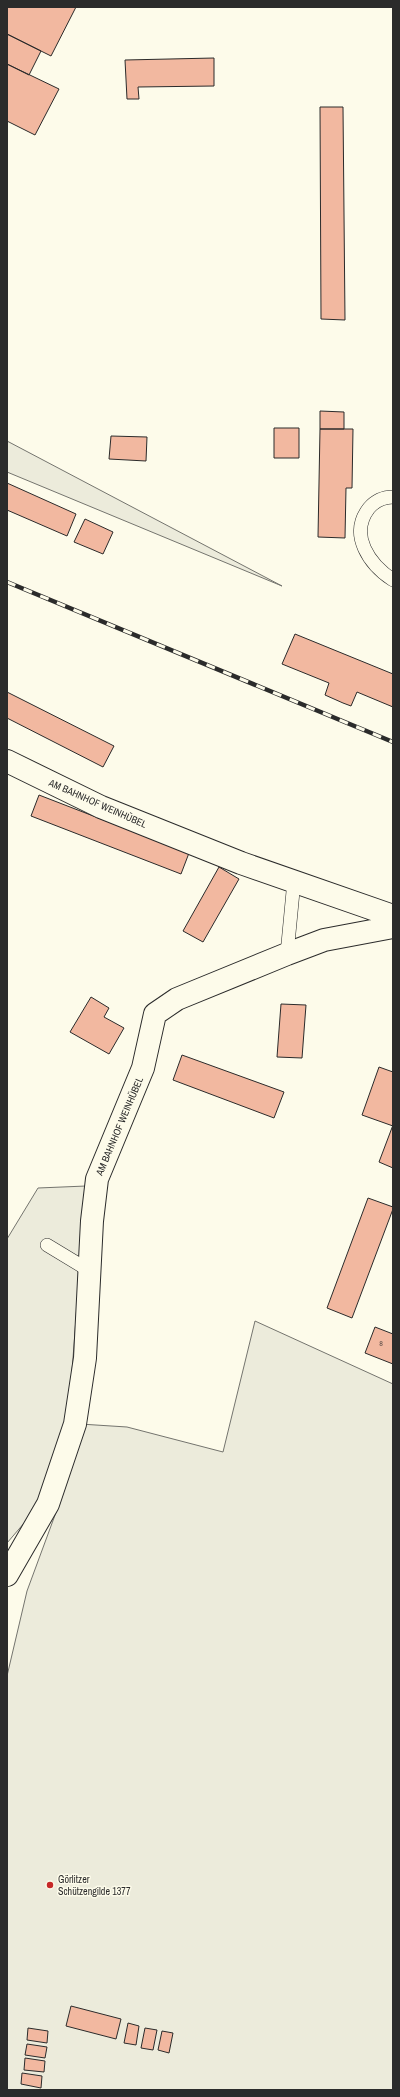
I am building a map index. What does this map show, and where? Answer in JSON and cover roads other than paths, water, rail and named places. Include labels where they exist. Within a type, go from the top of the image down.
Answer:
[{"type":"street","name":"AM BAHNHOF WEINHÜBEL","points":[[7,761],[101,807],[241,863],[393,916]]},
{"type":"street","name":"AM BAHNHOF WEINHÜBEL","points":[[7,1575],[48,1504],[75,1424],[85,1358],[97,1179],[143,1068],[155,1014],[177,999],[324,940],[393,927]]},
{"type":"lane","points":[[393,497],[387,497],[374,502],[366,513],[360,530],[362,544],[368,557],[376,568],[393,580]]},
{"type":"lane","points":[[287,954],[294,881]]},
{"type":"lane","points":[[47,1245],[90,1270]]},
{"type":"railway","points":[[7,582],[393,742]]},
{"type":"place","name":"Görlitzer Schützengilde 1377","points":[[50,1885]]}]
